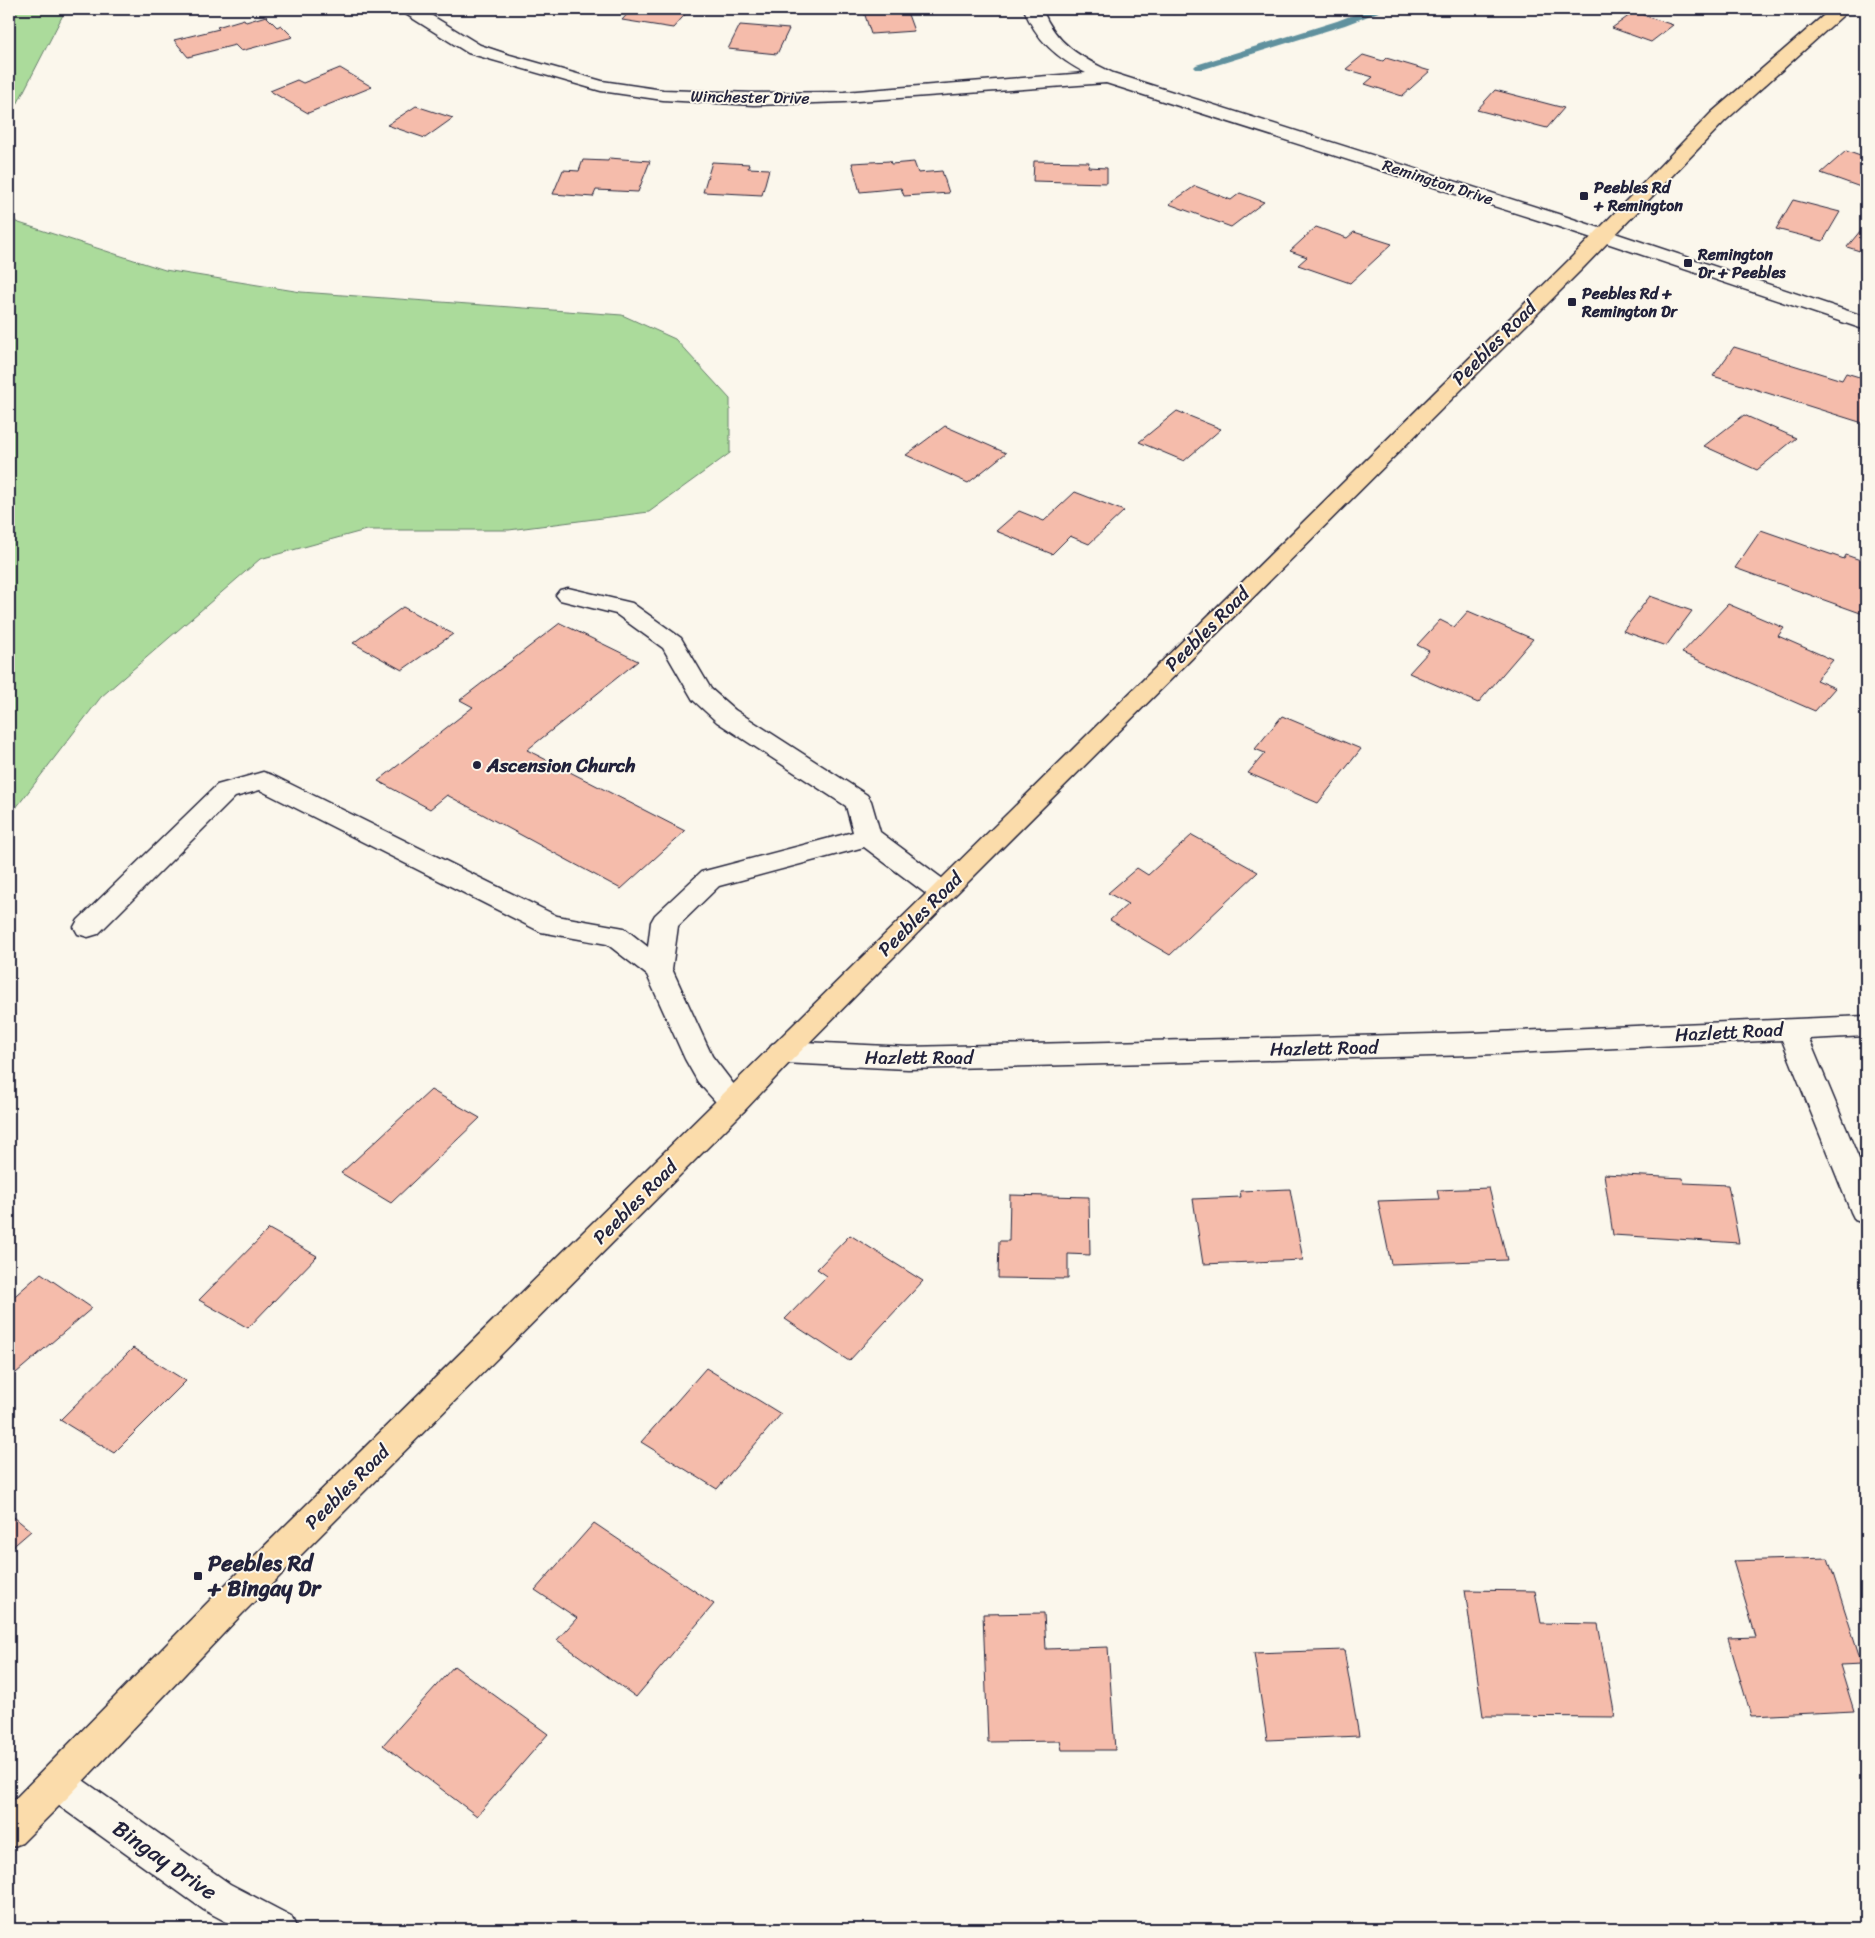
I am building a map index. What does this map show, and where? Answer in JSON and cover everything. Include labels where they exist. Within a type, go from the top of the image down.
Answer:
[{"type":"main road","name":"Peebles Road","points":[[9,1830],[57,1783],[230,1603],[734,1103],[782,1052],[1603,235],[1718,117],[1841,9]]},
{"type":"street","name":"Winchester Drive","points":[[410,9],[449,36],[474,49],[601,86],[663,95],[754,99],[844,97],[1108,77]]},
{"type":"street","name":"Remington Drive","points":[[1033,9],[1038,24],[1054,44],[1086,66],[1108,77],[1603,235],[1866,324]]},
{"type":"street","points":[[568,595],[624,608],[672,643],[702,694],[726,716],[858,801],[868,837],[942,892]]},
{"type":"street","points":[[88,927],[226,791],[263,782],[551,925],[614,936],[658,969],[708,1074],[734,1103]]},
{"type":"street","points":[[658,969],[665,922],[710,879],[868,837]]},
{"type":"street","name":"Hazlett Road","points":[[782,1052],[908,1058],[1473,1044],[1866,1026]]},
{"type":"street","points":[[1791,1029],[1866,1212]]},
{"type":"street","name":"Bingay Drive","points":[[57,1783],[217,1897],[278,1929]]},
{"type":"green space","points":[[9,9],[66,9],[9,120]]},
{"type":"green space","points":[[9,207],[16,222],[165,270],[301,292],[622,315],[675,339],[730,399],[730,453],[649,512],[509,530],[366,530],[260,559],[101,697],[9,817]]},
{"type":"building","points":[[632,9],[690,9],[673,28],[622,20]]},
{"type":"building","points":[[863,9],[906,9],[914,31],[871,34]]},
{"type":"building","points":[[1166,9],[1195,9],[1173,14]]},
{"type":"building","points":[[1634,12],[1673,25],[1651,42],[1612,28]]},
{"type":"building","points":[[266,16],[277,27],[281,25],[293,37],[241,51],[235,45],[188,57],[174,40],[219,29],[217,27],[244,19],[246,22]]},
{"type":"building","points":[[740,25],[789,29],[777,54],[728,49]]},
{"type":"building","points":[[1363,55],[1383,61],[1386,58],[1430,71],[1402,96],[1365,84],[1373,77],[1346,69]]},
{"type":"building","points":[[340,68],[372,87],[308,113],[270,91],[297,80],[303,83]]},
{"type":"building","points":[[1495,90],[1564,108],[1547,128],[1477,110]]},
{"type":"building","points":[[416,106],[453,118],[425,138],[387,125]]},
{"type":"building","points":[[1846,151],[1866,158],[1866,189],[1821,173]]},
{"type":"building","points":[[609,158],[650,161],[638,192],[596,190],[593,197],[553,194],[563,170],[579,171],[583,160],[608,161]]},
{"type":"building","points":[[890,161],[891,164],[914,162],[918,173],[942,171],[949,193],[904,196],[901,188],[860,192],[852,163]]},
{"type":"building","points":[[1034,161],[1089,162],[1088,167],[1107,168],[1107,183],[1033,181]]},
{"type":"building","points":[[712,162],[749,164],[748,168],[769,169],[762,195],[703,192]]},
{"type":"building","points":[[1195,186],[1231,200],[1240,193],[1264,202],[1231,227],[1169,204]]},
{"type":"building","points":[[1793,200],[1840,212],[1823,241],[1776,229]]},
{"type":"building","points":[[1866,224],[1866,253],[1847,247]]},
{"type":"building","points":[[1316,227],[1347,238],[1354,232],[1392,244],[1350,283],[1298,265],[1307,257],[1290,251]]},
{"type":"building","points":[[1734,347],[1842,380],[1846,373],[1866,379],[1866,424],[1713,376]]},
{"type":"building","points":[[1177,411],[1221,429],[1184,461],[1139,442]]},
{"type":"building","points":[[1744,415],[1796,438],[1757,470],[1704,446]]},
{"type":"building","points":[[945,426],[1006,453],[968,483],[906,455]]},
{"type":"building","points":[[1075,492],[1124,511],[1089,544],[1070,536],[1052,554],[996,531],[1019,511],[1044,521]]},
{"type":"building","points":[[1761,530],[1844,559],[1846,555],[1866,562],[1866,615],[1735,568]]},
{"type":"building","points":[[1650,596],[1692,611],[1666,646],[1623,631]]},
{"type":"building","points":[[1728,604],[1784,628],[1778,636],[1833,660],[1816,680],[1835,688],[1815,711],[1682,653]]},
{"type":"building","points":[[403,607],[453,634],[402,670],[353,643]]},
{"type":"building","points":[[1468,611],[1533,639],[1478,703],[1409,673],[1429,651],[1417,645],[1440,620],[1454,627]]},
{"type":"building","name":"Ascension Church","points":[[560,623],[638,661],[527,750],[685,831],[621,889],[447,795],[430,809],[378,781],[473,707],[460,700]]},
{"type":"building","points":[[1282,716],[1361,749],[1318,803],[1248,773],[1265,753],[1255,749]]},
{"type":"building","points":[[1192,835],[1258,872],[1170,955],[1110,920],[1128,904],[1108,893],[1137,868],[1148,875]]},
{"type":"building","points":[[431,1090],[480,1118],[391,1203],[341,1173]]},
{"type":"building","points":[[1604,1174],[1683,1178],[1684,1183],[1728,1185],[1739,1243],[1613,1235]]},
{"type":"building","points":[[1489,1188],[1507,1260],[1391,1264],[1378,1201],[1439,1199],[1437,1190]]},
{"type":"building","points":[[1290,1189],[1303,1260],[1203,1264],[1193,1199],[1241,1197],[1240,1191]]},
{"type":"building","points":[[1010,1195],[1089,1197],[1090,1255],[1068,1254],[1068,1279],[998,1278],[999,1241],[1009,1241]]},
{"type":"building","points":[[269,1229],[317,1256],[248,1328],[199,1300]]},
{"type":"building","points":[[850,1235],[923,1281],[849,1361],[785,1319],[827,1276],[817,1269]]},
{"type":"building","points":[[41,1273],[92,1308],[16,1373],[9,1368],[9,1301]]},
{"type":"building","points":[[133,1348],[186,1381],[114,1453],[60,1420]]},
{"type":"building","points":[[706,1368],[781,1414],[717,1489],[641,1442]]},
{"type":"building","points":[[9,1513],[31,1531],[9,1550]]},
{"type":"building","points":[[594,1523],[714,1604],[636,1697],[557,1640],[577,1618],[535,1590]]},
{"type":"building","points":[[1828,1558],[1862,1664],[1840,1665],[1854,1711],[1751,1716],[1728,1638],[1756,1637],[1733,1561]]},
{"type":"building","points":[[1465,1590],[1535,1591],[1541,1623],[1598,1624],[1615,1717],[1483,1716]]},
{"type":"building","points":[[1044,1613],[1046,1649],[1108,1647],[1115,1750],[1062,1750],[1060,1741],[988,1742],[983,1614]]},
{"type":"building","points":[[1344,1650],[1359,1736],[1267,1740],[1254,1653]]},
{"type":"building","points":[[454,1666],[548,1734],[477,1816],[383,1745]]},
{"type":"waterway","points":[[1200,67],[1341,23],[1377,9]]},
{"type":"place","name":"Peebles Rd + Remington","points":[[1584,196]]},
{"type":"place","name":"Remington Dr + Peebles","points":[[1688,263]]},
{"type":"place","name":"Peebles Rd + Remington Dr","points":[[1572,302]]},
{"type":"place","name":"Ascension Church","points":[[477,765]]},
{"type":"place","name":"Peebles Rd + Bingay Dr","points":[[198,1576]]}]
